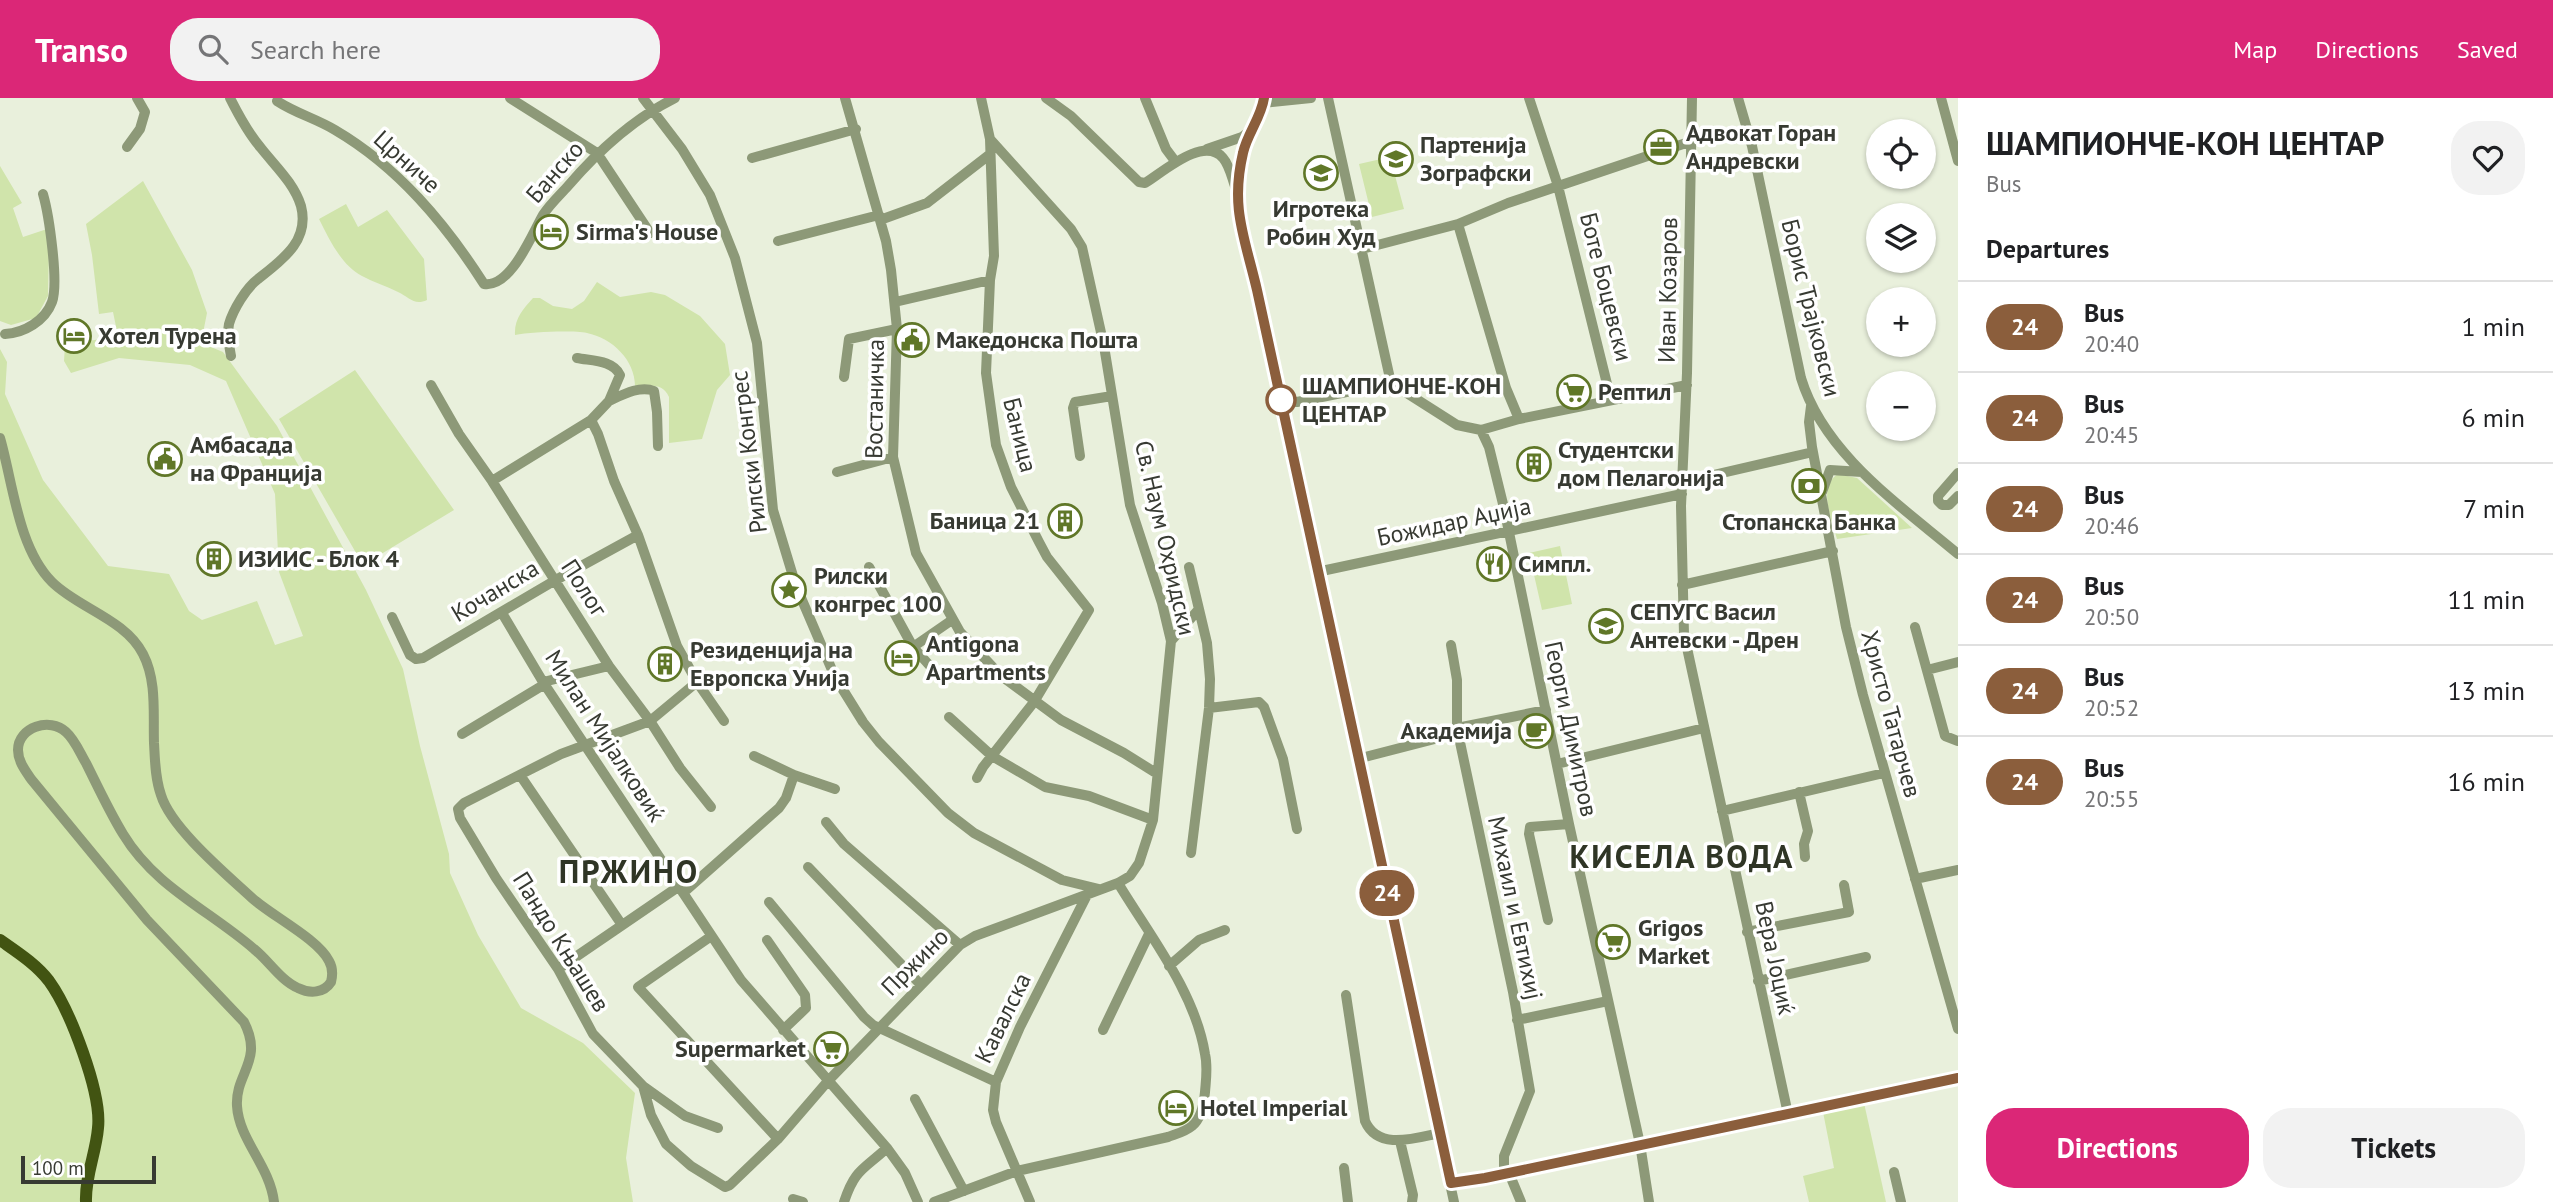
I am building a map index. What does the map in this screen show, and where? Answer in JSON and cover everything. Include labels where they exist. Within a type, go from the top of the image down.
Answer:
[{"type":"main road","points":[[0,940],[34,965],[49,981],[63,1004],[90,1075],[99,1110],[98,1130],[85,1185],[86,1202]]},
{"type":"street","points":[[127,147],[140,129],[145,112],[137,98]]},
{"type":"street","points":[[230,98],[246,129],[290,183],[301,207],[302,216],[297,244],[278,266],[256,281],[232,316],[228,337],[231,356]]},
{"type":"street","points":[[510,98],[597,153],[650,233]]},
{"type":"street","name":"Рилски Конгрес","points":[[643,98],[682,149],[710,195],[735,258],[757,343],[773,510],[796,586],[835,677],[879,742],[948,813],[974,833],[1062,880],[1102,890]]},
{"type":"street","name":"Банско","points":[[484,284],[498,282],[517,262],[532,240],[544,214],[597,153],[653,109],[675,98]]},
{"type":"street","name":"Востаничка","points":[[845,98],[856,129],[879,218],[895,302],[897,329],[893,457],[916,553],[952,620],[991,667],[1061,720],[1125,753],[1156,773]]},
{"type":"street","name":"Св. Наум Охридски","points":[[981,98],[990,139],[1071,229],[1082,247],[1101,331],[1130,505],[1162,603],[1171,641],[1156,773]]},
{"type":"street","points":[[1045,98],[1081,125],[1139,182],[1145,183],[1175,161],[1242,137],[1251,131]]},
{"type":"street","points":[[1145,98],[1166,149],[1175,161]]},
{"type":"street","points":[[1311,98],[1264,101],[1243,152],[1236,190],[1237,203],[1454,1202]]},
{"type":"street","points":[[1328,98],[1391,383]]},
{"type":"street","name":"Боте Боцевски","points":[[1529,98],[1558,186],[1611,400]]},
{"type":"street","name":"Иван Козаров","points":[[1683,482],[1692,98]]},
{"type":"street","name":"Борис Трајковски","points":[[1738,98],[1752,146],[1801,378],[1811,406],[1832,439],[1862,471],[1958,554]]},
{"type":"street","points":[[1941,98],[1958,161]]},
{"type":"street","name":"Црниче","points":[[277,101],[340,132],[406,184],[459,246],[484,284]]},
{"type":"street","points":[[752,158],[856,129]]},
{"type":"street","name":"Баница","points":[[990,139],[994,256],[990,280],[986,373],[996,445],[1011,487],[1039,542],[1089,610],[1034,702]]},
{"type":"street","points":[[1362,249],[1458,224],[1558,186],[1692,141]]},
{"type":"street","points":[[1207,149],[1224,159],[1236,190]]},
{"type":"street","points":[[778,241],[879,218],[927,203],[989,155]]},
{"type":"street","points":[[5,334],[23,331],[36,323],[53,300],[53,252],[43,194]]},
{"type":"street","points":[[1458,224],[1506,388],[1519,419]]},
{"type":"street","points":[[895,302],[990,280]]},
{"type":"street","points":[[844,377],[849,339],[897,329]]},
{"type":"street","points":[[492,481],[591,421],[609,401],[619,380],[619,371],[610,364],[577,358]]},
{"type":"street","points":[[1297,402],[1391,383],[1457,425],[1481,430],[1519,419],[1687,384]]},
{"type":"street","name":"Полог","points":[[431,386],[459,435],[492,481],[609,666],[650,721],[680,768],[711,807]]},
{"type":"street","points":[[609,401],[632,392],[650,389],[654,391],[658,446]]},
{"type":"street","points":[[1080,456],[1073,408],[1075,402],[1112,396]]},
{"type":"street","name":"Христо Татарчев","points":[[1811,406],[1809,422],[1813,452],[1846,627],[1884,773],[1958,1029]]},
{"type":"street","points":[[591,421],[638,535],[677,646],[697,682],[724,721]]},
{"type":"street","name":"Георги Димитров","points":[[1481,430],[1489,447],[1509,532],[1569,824],[1640,1144],[1649,1202]]},
{"type":"street","points":[[0,438],[23,527],[35,559],[63,591],[107,620],[136,644],[146,662],[152,681],[155,768],[161,797],[167,809],[186,834],[246,893],[324,953],[332,969],[331,982],[322,990],[307,991],[289,983],[255,950],[156,876],[125,837],[79,750],[64,730],[49,724],[33,728],[20,740],[19,755],[31,779],[113,882],[244,1023],[250,1036],[251,1049],[237,1098],[237,1107],[244,1131],[268,1175],[274,1202]]},
{"type":"street","points":[[1683,482],[1813,452]]},
{"type":"street","points":[[837,472],[893,457]]},
{"type":"street","points":[[1821,494],[1830,470],[1862,471]]},
{"type":"street","points":[[1958,473],[1938,496],[1938,501],[1942,505],[1949,505],[1958,496]]},
{"type":"street","name":"Вера Јоциќ","points":[[1683,482],[1684,634],[1788,1114]]},
{"type":"street","name":"Божидар Аџија","points":[[1317,572],[1682,494]]},
{"type":"street","name":"Кочанска","points":[[393,617],[410,655],[416,659],[423,658],[638,535]]},
{"type":"street","points":[[1682,585],[1833,551]]},
{"type":"street","points":[[869,567],[913,647],[930,666]]},
{"type":"street","points":[[1189,567],[1210,660],[1209,708],[1191,853]]},
{"type":"street","points":[[1171,641],[1199,609]]},
{"type":"street","name":"Милан Мијалковиќ","points":[[502,613],[544,683],[710,937],[741,980],[887,1148],[905,1173],[918,1202]]},
{"type":"street","points":[[913,647],[952,620]]},
{"type":"street","points":[[1915,626],[1945,736],[1958,741]]},
{"type":"street","name":"Михаил и Евтихиј","points":[[1451,645],[1457,680],[1458,730],[1530,1091],[1504,1156],[1507,1174]]},
{"type":"street","points":[[1927,670],[1958,662]]},
{"type":"street","points":[[462,734],[544,683],[609,666]]},
{"type":"street","points":[[622,925],[520,775],[585,745],[650,721],[697,682]]},
{"type":"street","points":[[977,778],[1034,702]]},
{"type":"street","points":[[1209,708],[1259,702],[1264,706],[1283,759],[1297,829]]},
{"type":"street","points":[[1361,758],[1458,730],[1546,710]]},
{"type":"street","points":[[950,718],[992,756],[1045,787],[1089,796],[1153,820]]},
{"type":"street","points":[[1557,764],[1687,730],[1704,728]]},
{"type":"street","points":[[754,756],[794,775],[835,789]]},
{"type":"street","name":"Пржино","points":[[725,1187],[778,1139],[828,1081],[960,945],[975,936],[1102,890],[1130,876],[1139,863],[1153,820],[1156,773]]},
{"type":"street","points":[[1721,811],[1884,773]]},
{"type":"street","name":"Пандо Књашев","points":[[520,775],[464,803],[458,810],[460,818],[496,878],[558,970],[593,1034],[643,1086],[685,1116],[718,1128]]},
{"type":"street","points":[[558,970],[622,925],[680,890],[779,808],[786,799],[794,775]]},
{"type":"street","points":[[1799,792],[1808,831],[1804,844],[1805,857]]},
{"type":"street","points":[[826,822],[844,844],[960,945]]},
{"type":"street","points":[[1548,920],[1529,834],[1530,827],[1569,824]]},
{"type":"street","points":[[808,866],[921,985]]},
{"type":"street","points":[[1915,879],[1958,870]]},
{"type":"street","name":"Рилски Конгрес","points":[[1062,880],[1074,899]]},
{"type":"street","points":[[934,1202],[1017,1171],[1168,1137],[1195,1125],[1204,1098],[1205,1054],[1189,1006],[1169,966],[1118,883]]},
{"type":"street","points":[[1747,932],[1849,912],[1844,885]]},
{"type":"street","name":"Кавалска","points":[[1030,1202],[993,1110],[996,1082],[1020,1027],[1087,895]]},
{"type":"street","points":[[769,902],[864,1017],[879,1027],[996,1082]]},
{"type":"street","points":[[1169,966],[1199,940],[1225,930]]},
{"type":"street","points":[[1103,1030],[1149,934]]},
{"type":"street","points":[[710,937],[638,987],[778,1139]]},
{"type":"street","points":[[766,940],[805,995],[806,1008],[783,1030]]},
{"type":"street","points":[[1758,981],[1866,957]]},
{"type":"street","points":[[1346,995],[1366,1124],[1370,1130],[1387,1140],[1400,1141],[1440,1133]]},
{"type":"street","points":[[1517,1020],[1608,1001]]},
{"type":"street","points":[[1451,1183],[1507,1174],[1958,1079]]},
{"type":"street","name":"Пандо Књашев","points":[[643,1086],[651,1115],[666,1144],[691,1166],[725,1187]]},
{"type":"street","points":[[915,1099],[964,1191]]},
{"type":"street","points":[[1400,1141],[1413,1195],[1412,1202]]},
{"type":"street","points":[[844,1202],[852,1180],[887,1148]]},
{"type":"street","points":[[1344,1168],[1348,1202]]},
{"type":"street","points":[[1895,1171],[1901,1202]]},
{"type":"street","points":[[1507,1174],[1521,1202]]},
{"type":"green space","points":[[1390,157],[1404,209],[1372,217],[1359,164]]},
{"type":"green space","points":[[0,166],[22,203],[13,208],[23,237],[47,229],[49,249],[48,296],[36,318],[11,325],[0,321]]},
{"type":"green space","points":[[143,181],[192,270],[207,313],[201,343],[223,352],[277,426],[366,590],[403,669],[449,854],[450,873],[478,935],[521,1008],[583,1043],[635,1093],[626,1158],[633,1202],[0,1202],[0,349],[7,362],[5,394],[43,480],[108,566],[169,574],[189,611],[202,620],[257,601],[275,645],[303,636],[279,572],[275,494],[226,381],[190,365],[119,358],[71,373],[64,361],[65,345],[118,336],[113,312],[99,314],[86,224]]},
{"type":"green space","points":[[346,204],[358,227],[387,210],[424,259],[427,300],[415,301],[366,278],[342,258],[319,219]]},
{"type":"green space","points":[[597,282],[620,297],[651,292],[665,295],[700,316],[725,344],[730,375],[717,390],[702,439],[669,443],[669,397],[666,392],[654,386],[635,386],[631,367],[626,359],[605,340],[587,333],[572,332],[515,335],[518,319],[533,298],[540,298],[553,306],[572,309],[584,301]]},
{"type":"green space","points":[[355,370],[454,510],[363,565],[279,419]]},
{"type":"green space","points":[[1838,474],[1857,478],[1912,528],[1837,539],[1827,495],[1828,487]]},
{"type":"green space","points":[[1560,546],[1572,604],[1542,610],[1529,553]]},
{"type":"green space","points":[[1864,1103],[1886,1202],[1809,1202],[1803,1176],[1834,1168],[1823,1112]]},
{"type":"bus line","name":"24","points":[[1264,98],[1261,111],[1245,144],[1241,162],[1236,190],[1239,215],[1451,1183],[1958,1078]]},
{"type":"place","name":"Адвокат Горан Андревски","points":[[1661,147]]},
{"type":"place","name":"Партенија Зографски","points":[[1396,159]]},
{"type":"place","name":"Игротека Робин Худ","points":[[1321,173]]},
{"type":"place","name":"Sirma's House","points":[[551,232]]},
{"type":"place","name":"Хотел Турена","points":[[74,336]]},
{"type":"place","name":"Македонска Пошта","points":[[912,340]]},
{"type":"place","name":"Рептил","points":[[1574,392]]},
{"type":"place","name":"ШАМПИОНЧЕ-КОН ЦЕНТАР","points":[[1281,400]]},
{"type":"place","name":"Амбасада на Франција","points":[[165,459]]},
{"type":"place","name":"Студентски дом Пелагонија","points":[[1534,464]]},
{"type":"place","name":"Стопанска Банка","points":[[1809,486]]},
{"type":"place","name":"Баница 21","points":[[1065,521]]},
{"type":"place","name":"ИЗИИС - Блок 4","points":[[214,559]]},
{"type":"place","name":"Симпл.","points":[[1494,564]]},
{"type":"place","name":"Рилски конгрес 100","points":[[789,590]]},
{"type":"place","name":"СЕПУГС Васил Антевски - Дрен","points":[[1606,626]]},
{"type":"place","name":"Antigona Apartments","points":[[902,658]]},
{"type":"place","name":"Резиденција на Европска Унија","points":[[665,664]]},
{"type":"place","name":"Академија","points":[[1536,731]]},
{"type":"place","name":"Grigos Market","points":[[1613,942]]},
{"type":"place","name":"Supermarket","points":[[831,1049]]},
{"type":"place","name":"Hotel Imperial","points":[[1176,1108]]},
{"type":"district","name":"КИСЕЛА ВОДА","points":[[1682,857]]},
{"type":"district","name":"ПРЖИНО","points":[[629,872]]}]
